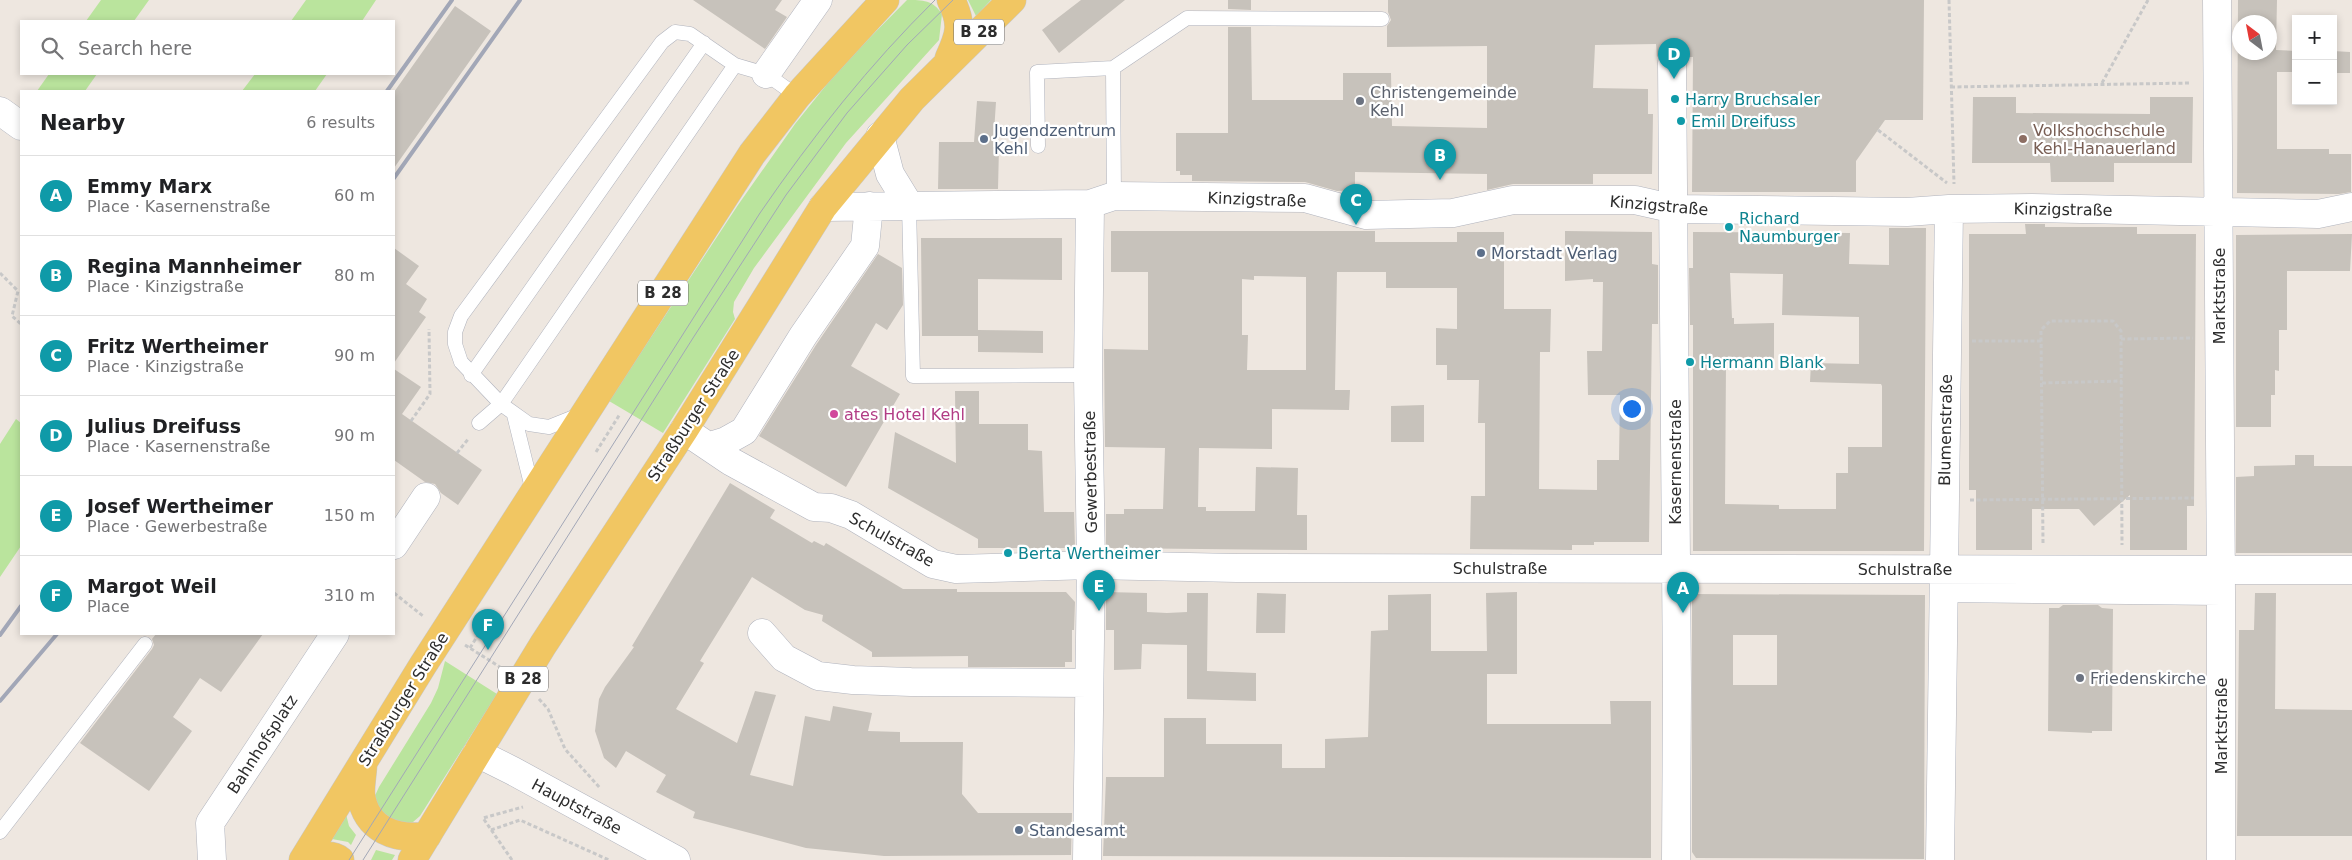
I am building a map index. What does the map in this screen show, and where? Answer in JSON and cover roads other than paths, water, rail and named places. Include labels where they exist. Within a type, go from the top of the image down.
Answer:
[{"type":"main road","name":"Straßburger Straße","points":[[303,860],[364,762],[435,624],[533,494],[752,154],[798,96],[885,0]]},
{"type":"main road","points":[[946,64],[957,40],[960,22],[951,0]]},
{"type":"main road","name":"Straßburger Straße","points":[[412,860],[522,681],[684,430],[823,207],[880,136],[946,64],[1012,0]]},
{"type":"main road","points":[[364,762],[361,794],[366,814],[373,823],[396,835],[412,838],[426,836]]},
{"type":"main road","points":[[303,860],[336,856],[340,860]]},
{"type":"street","points":[[766,74],[818,0]]},
{"type":"street","name":"Marktstraße","points":[[2217,0],[2221,860]]},
{"type":"street","name":"Kasernenstraße","points":[[1672,63],[1675,208],[1676,860]]},
{"type":"street","points":[[0,111],[20,125]]},
{"type":"street","points":[[880,136],[890,174],[909,205]]},
{"type":"street","name":"Kinzigstraße","points":[[823,207],[1102,200],[1305,198],[1366,215],[1452,213],[1513,200],[1635,200],[1675,208],[1906,212],[1951,198],[2032,208],[2218,213],[2318,214],[2352,206]]},
{"type":"street","name":"Blumenstraße","points":[[1940,860],[1944,500],[1951,198]]},
{"type":"street","name":"Gewerbestraße","points":[[1087,860],[1091,565],[1088,376],[1102,200]]},
{"type":"street","points":[[710,446],[726,441],[744,431],[803,336],[865,246],[869,206]]},
{"type":"street","name":"Schulstraße","points":[[684,430],[730,461],[814,507],[832,508],[851,516],[933,564],[956,568],[1091,565],[1675,568],[1944,578],[2044,569],[2122,570],[2221,581],[2352,570]]},
{"type":"street","points":[[395,544],[426,497]]},
{"type":"street","points":[[1944,578],[2221,581]]},
{"type":"street","points":[[762,633],[784,658],[818,676],[853,680],[928,682],[1089,683]]},
{"type":"street","name":"Bahnhofsplatz","points":[[212,860],[210,823],[334,635]]},
{"type":"street","name":"Hauptstraße","points":[[477,753],[676,860]]},
{"type":"lane","points":[[1038,146],[1037,72],[1113,68],[1187,18],[1382,19]]},
{"type":"lane","points":[[586,411],[549,427],[529,424],[514,415],[471,375],[461,362],[455,344],[456,332],[462,316],[662,42],[675,32],[690,34],[735,65],[766,74],[798,96]]},
{"type":"lane","points":[[471,375],[704,43]]},
{"type":"lane","points":[[479,423],[501,404],[735,65]]},
{"type":"lane","points":[[1102,200],[1113,68]]},
{"type":"lane","points":[[909,205],[913,376],[1088,376]]},
{"type":"lane","points":[[514,415],[533,494]]},
{"type":"lane","points":[[0,832],[145,644]]},
{"type":"tram line","points":[[349,860],[760,213],[800,156],[843,102],[887,50],[935,0]]},
{"type":"tram line","points":[[363,860],[693,338],[786,195],[847,113],[907,45],[953,0]]},
{"type":"railway","points":[[388,90],[452,0]]},
{"type":"railway","points":[[395,177],[520,0]]},
{"type":"railway","points":[[0,635],[20,607]]},
{"type":"railway","points":[[0,701],[56,635]]},
{"type":"place","name":"Julius Dreifuss","points":[[1674,79]]},
{"type":"place","name":"Harry Bruchsaler","points":[[1675,99]]},
{"type":"place","name":"Christengemeinde Kehl","points":[[1360,101]]},
{"type":"place","name":"Emil Dreifuss","points":[[1681,121]]},
{"type":"place","name":"Jugendzentrum Kehl","points":[[984,139]]},
{"type":"place","name":"Volkshochschule Kehl-Hanauerland","points":[[2023,139]]},
{"type":"place","name":"Regina Mannheimer","points":[[1440,180]]},
{"type":"place","name":"Fritz Wertheimer","points":[[1356,225]]},
{"type":"place","name":"Richard Naumburger","points":[[1729,227]]},
{"type":"place","name":"Morstadt Verlag","points":[[1481,253]]},
{"type":"place","name":"Hermann Blank","points":[[1690,362]]},
{"type":"place","name":"ates Hotel Kehl","points":[[834,414]]},
{"type":"place","name":"Berta Wertheimer","points":[[1008,553]]},
{"type":"place","name":"Josef Wertheimer","points":[[1099,611]]},
{"type":"place","name":"Emmy Marx","points":[[1683,613]]},
{"type":"place","name":"Margot Weil","points":[[488,650]]},
{"type":"place","name":"Friedenskirche","points":[[2080,678]]},
{"type":"place","name":"Standesamt","points":[[1019,830]]}]
